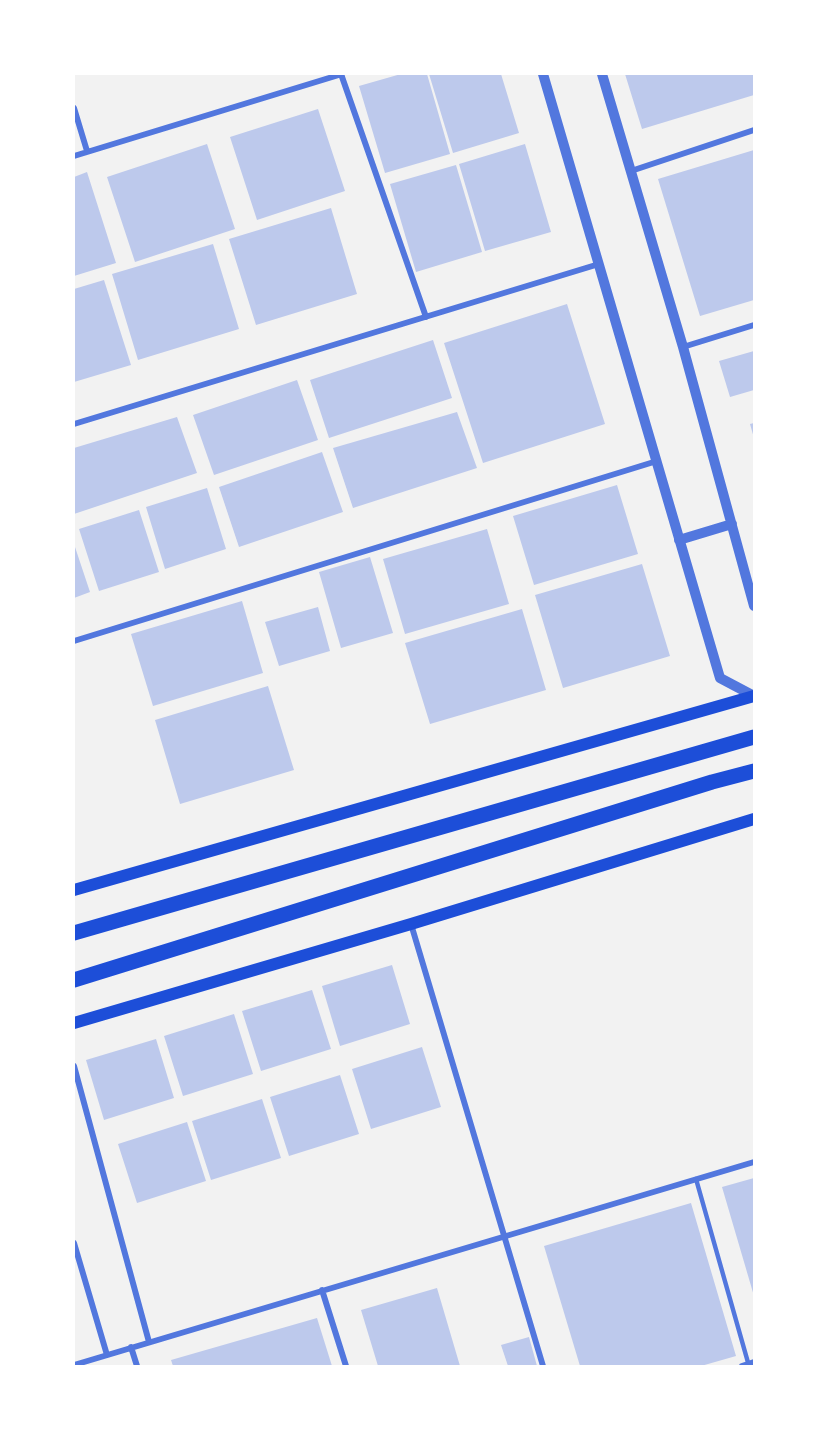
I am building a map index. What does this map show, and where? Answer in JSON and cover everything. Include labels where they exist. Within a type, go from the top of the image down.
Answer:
[{"type":"main road","points":[[74,890],[754,696]]},
{"type":"main road","points":[[74,933],[754,737]]},
{"type":"main road","points":[[74,980],[712,782],[754,771]]},
{"type":"main road","points":[[74,1023],[411,924],[754,819]]},
{"type":"street","points":[[74,156],[342,74],[426,317]]},
{"type":"street","points":[[543,74],[720,678],[754,696]]},
{"type":"street","points":[[602,74],[683,347],[754,606]]},
{"type":"street","points":[[74,108],[87,152]]},
{"type":"street","points":[[631,171],[754,130]]},
{"type":"street","points":[[74,424],[599,264]]},
{"type":"street","points":[[683,347],[754,325]]},
{"type":"street","points":[[74,641],[657,461]]},
{"type":"street","points":[[679,540],[732,524]]},
{"type":"street","points":[[411,924],[543,1366]]},
{"type":"street","points":[[74,1066],[149,1342]]},
{"type":"street","points":[[74,1365],[754,1161]]},
{"type":"street","points":[[74,1243],[107,1355]]},
{"type":"street","points":[[322,1290],[346,1366]]},
{"type":"street","points":[[131,1347],[136,1366]]},
{"type":"lane","points":[[696,1179],[748,1365]]},
{"type":"building","points":[[401,74],[427,74],[450,154],[385,173],[359,86]]},
{"type":"building","points":[[429,74],[501,74],[519,133],[453,153]]},
{"type":"building","points":[[625,74],[754,74],[754,95],[642,129]]},
{"type":"building","points":[[318,109],[345,191],[257,220],[230,137]]},
{"type":"building","points":[[207,144],[235,229],[135,262],[107,177]]},
{"type":"building","points":[[525,144],[551,232],[485,251],[459,164]]},
{"type":"building","points":[[754,150],[754,300],[700,316],[658,179]]},
{"type":"building","points":[[456,165],[482,252],[416,272],[390,184]]},
{"type":"building","points":[[87,172],[116,263],[74,276],[74,177]]},
{"type":"building","points":[[331,208],[357,294],[256,325],[229,239]]},
{"type":"building","points":[[213,244],[239,329],[138,360],[112,274]]},
{"type":"building","points":[[104,280],[131,365],[74,382],[74,289]]},
{"type":"building","points":[[567,304],[605,424],[483,463],[444,343]]},
{"type":"building","points":[[433,340],[452,398],[329,438],[310,380]]},
{"type":"building","points":[[754,351],[754,390],[730,397],[719,361]]},
{"type":"building","points":[[297,380],[318,440],[214,475],[193,415]]},
{"type":"building","points":[[457,412],[477,468],[353,508],[333,448]]},
{"type":"building","points":[[177,417],[197,473],[74,514],[74,448]]},
{"type":"building","points":[[754,423],[754,438],[750,424]]},
{"type":"building","points":[[322,452],[343,512],[239,547],[219,487]]},
{"type":"building","points":[[617,485],[638,554],[534,585],[513,516]]},
{"type":"building","points":[[207,488],[226,549],[165,569],[146,507]]},
{"type":"building","points":[[139,510],[159,572],[99,591],[79,529]]},
{"type":"building","points":[[487,529],[509,604],[405,634],[383,559]]},
{"type":"building","points":[[74,544],[90,592],[74,598]]},
{"type":"building","points":[[370,557],[393,633],[341,648],[319,572]]},
{"type":"building","points":[[642,564],[670,656],[563,688],[535,595]]},
{"type":"building","points":[[242,601],[263,673],[153,706],[131,634]]},
{"type":"building","points":[[318,607],[330,651],[279,666],[265,622]]},
{"type":"building","points":[[522,609],[546,690],[430,724],[405,643]]},
{"type":"building","points":[[268,686],[294,770],[180,804],[155,720]]},
{"type":"building","points":[[392,965],[410,1024],[340,1046],[322,986]]},
{"type":"building","points":[[312,990],[331,1049],[261,1071],[242,1011]]},
{"type":"building","points":[[234,1014],[253,1074],[183,1096],[164,1036]]},
{"type":"building","points":[[156,1039],[174,1098],[104,1120],[86,1060]]},
{"type":"building","points":[[422,1047],[441,1107],[371,1129],[352,1069]]},
{"type":"building","points":[[340,1075],[359,1134],[289,1156],[270,1097]]},
{"type":"building","points":[[262,1099],[281,1158],[211,1180],[192,1121]]},
{"type":"building","points":[[187,1122],[206,1181],[137,1203],[118,1144]]},
{"type":"building","points":[[754,1178],[754,1296],[722,1187]]},
{"type":"building","points":[[691,1203],[736,1356],[701,1366],[580,1366],[544,1246]]},
{"type":"building","points":[[437,1288],[460,1366],[378,1366],[361,1310]]},
{"type":"building","points":[[317,1318],[332,1366],[173,1366],[171,1360]]},
{"type":"building","points":[[529,1337],[537,1366],[508,1366],[501,1345]]}]
